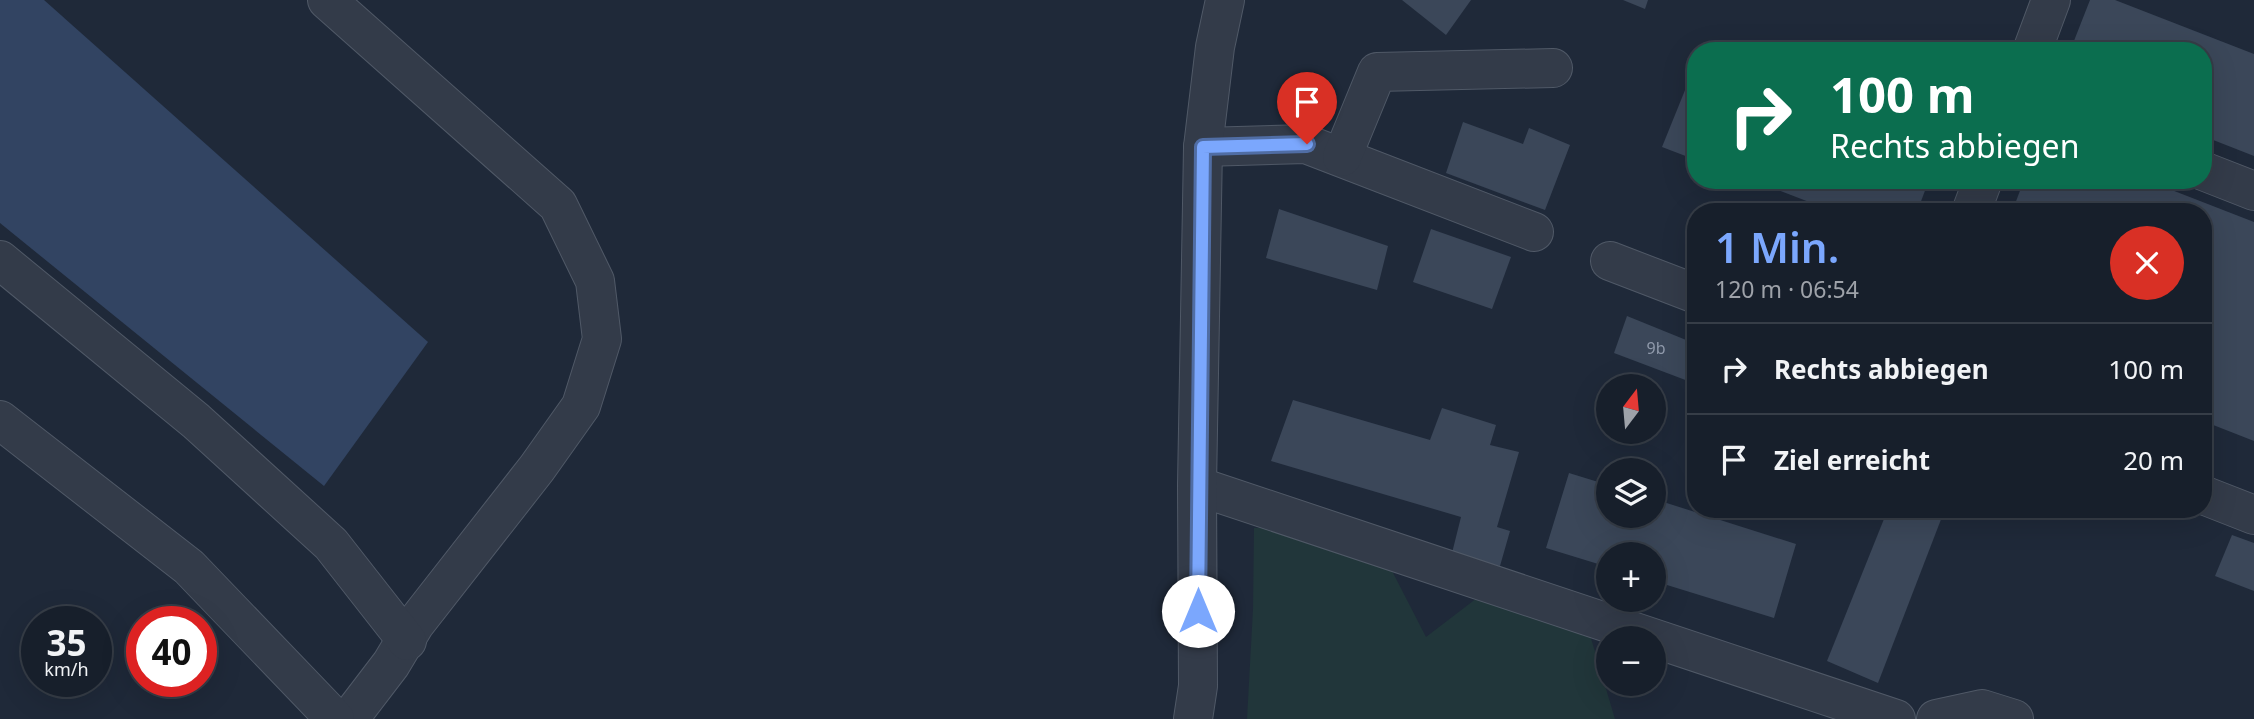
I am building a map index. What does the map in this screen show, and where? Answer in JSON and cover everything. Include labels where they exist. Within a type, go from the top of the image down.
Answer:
[{"type":"street","points":[[327,0],[558,205],[595,281],[602,339],[581,406],[537,468],[415,624],[407,641],[349,719]]},
{"type":"street","points":[[1192,719],[1198,686],[1197,486],[1203,147],[1215,47],[1225,0]]},
{"type":"street","points":[[2035,42],[2051,0]]},
{"type":"street","points":[[1342,158],[1377,72],[1553,68]]},
{"type":"street","points":[[1203,147],[1307,144],[1534,232]]},
{"type":"street","points":[[2212,175],[2254,191]]},
{"type":"street","points":[[0,260],[196,421],[331,544],[407,641]]},
{"type":"street","points":[[1610,261],[1687,291]]},
{"type":"street","points":[[0,420],[189,567],[335,719]]},
{"type":"street","points":[[1197,486],[1896,719]]},
{"type":"street","points":[[2212,498],[2254,514]]},
{"type":"street","points":[[1936,719],[1982,709],[2014,719]]},
{"type":"green space","points":[[1280,527],[1390,567],[1426,637],[1494,585],[1582,608],[1596,655],[1596,696],[1608,696],[1615,719],[1247,719],[1254,528]]},
{"type":"water","points":[[0,0],[44,0],[428,342],[324,486],[0,223]]},
{"type":"building","points":[[1402,0],[1471,0],[1446,35]]},
{"type":"building","points":[[1623,0],[1648,0],[1645,9]]},
{"type":"building","points":[[2090,0],[2115,0],[2254,54],[2254,156],[2212,140],[2212,42],[2074,42]]},
{"type":"building","points":[[1687,85],[1687,157],[1662,147]]},
{"type":"building","points":[[1463,122],[1523,144],[1529,128],[1570,145],[1545,210],[1446,173]]},
{"type":"building","points":[[1775,189],[1926,189],[1920,203],[1812,203]]},
{"type":"building","points":[[2021,189],[2169,189],[2205,203],[2015,203]]},
{"type":"building","points":[[2212,206],[2254,222],[2254,441],[2212,425]]},
{"type":"building","points":[[1279,209],[1388,246],[1377,290],[1266,258]]},
{"type":"building","points":[[1431,229],[1511,257],[1492,309],[1413,282]]},
{"type":"building","points":[[1627,316],[1687,340],[1687,381],[1614,353]]},
{"type":"building","points":[[1293,400],[1430,440],[1442,408],[1496,425],[1490,445],[1519,452],[1497,527],[1510,531],[1500,566],[1452,553],[1461,517],[1271,461]]},
{"type":"building","points":[[1569,473],[1596,481],[1596,528],[1666,528],[1666,503],[1687,509],[1687,518],[1714,518],[1796,544],[1774,618],[1666,585],[1666,542],[1596,542],[1596,563],[1546,548]]},
{"type":"building","points":[[1884,518],[1942,518],[1878,683],[1827,661]]},
{"type":"building","points":[[2232,535],[2254,543],[2254,591],[2215,576]]},
{"type":"route","points":[[1198,611],[1197,486],[1203,147],[1307,144]]}]
